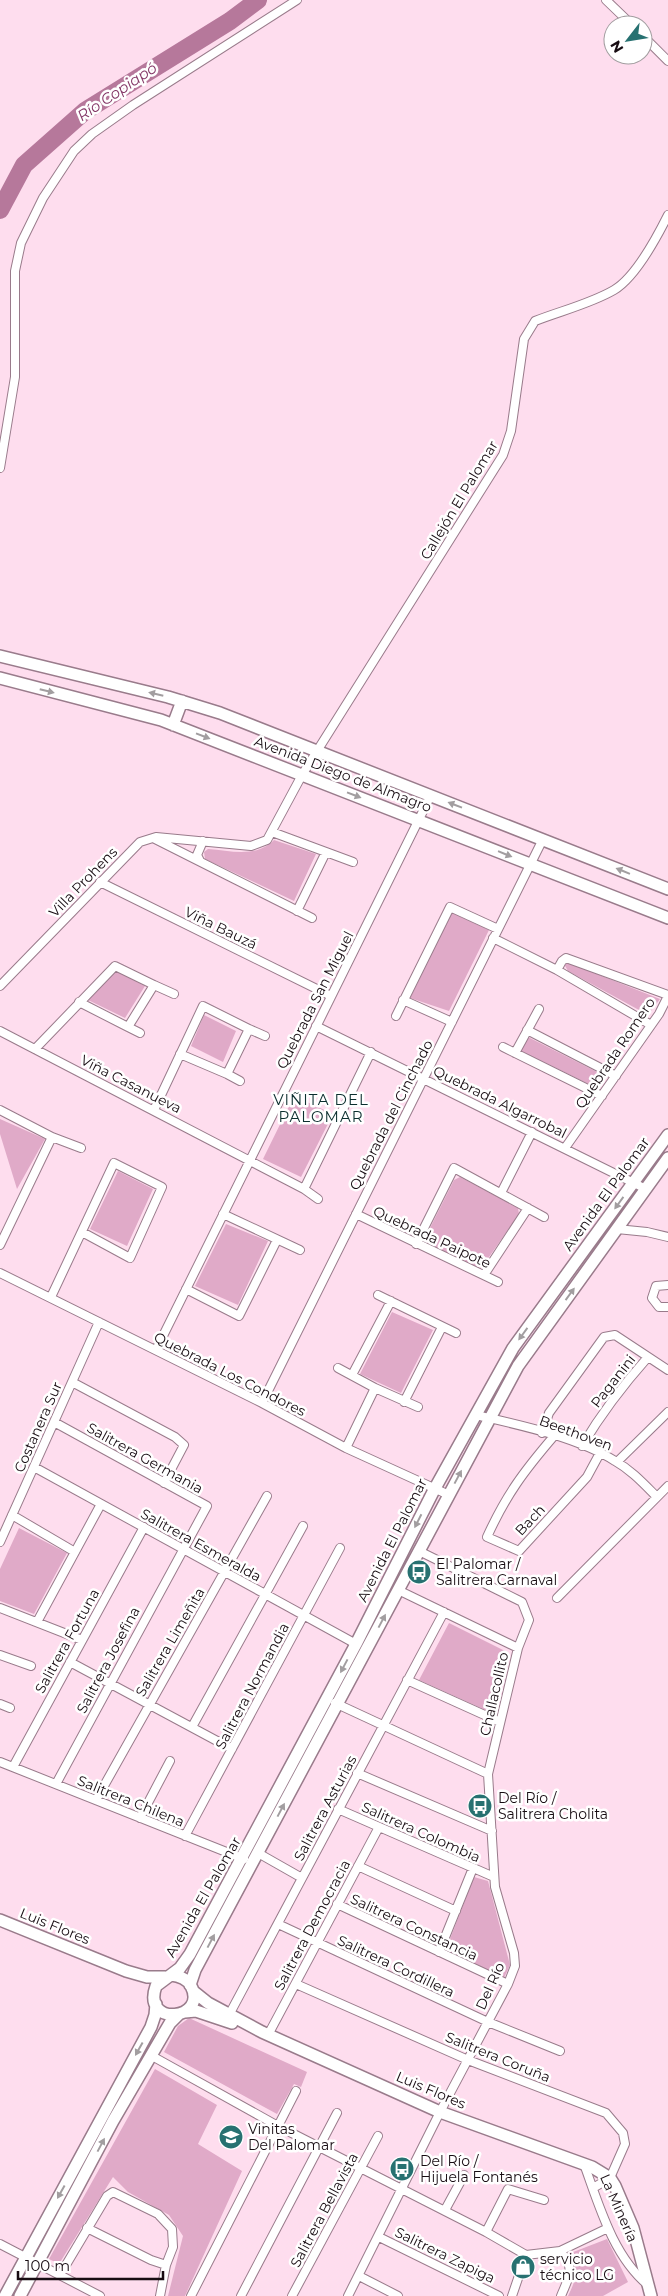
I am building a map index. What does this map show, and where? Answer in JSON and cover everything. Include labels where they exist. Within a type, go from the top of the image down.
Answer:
[{"type":"street","points":[[0,468],[15,377],[15,270],[21,243],[43,198],[74,151],[92,134],[133,105],[297,0]]},
{"type":"street","points":[[606,0],[622,15]]},
{"type":"street","points":[[653,46],[668,61]]},
{"type":"street","name":"Callejón El Palomar","points":[[318,751],[503,455],[511,431],[524,339],[528,328],[535,321],[607,293],[621,285],[643,256],[668,215]]},
{"type":"street","name":"Avenida Diego de Almagro","points":[[0,656],[182,701],[318,751],[544,839],[668,890]]},
{"type":"street","name":"Avenida Diego de Almagro","points":[[0,678],[174,725],[668,918]]},
{"type":"street","points":[[174,725],[182,701]]},
{"type":"street","points":[[153,838],[251,846],[267,840],[302,775],[318,751]]},
{"type":"street","name":"Quebrada San Miguel","points":[[156,1350],[431,795]]},
{"type":"street","points":[[272,832],[353,862]]},
{"type":"street","points":[[153,838],[312,918]]},
{"type":"street","name":"Villa Prohens","points":[[0,986],[140,842],[153,838]]},
{"type":"street","name":"Quebrada del Cinchado","points":[[262,1403],[544,839]]},
{"type":"street","points":[[200,862],[197,855],[204,842]]},
{"type":"street","points":[[298,911],[326,852]]},
{"type":"street","name":"Viña Bauzá","points":[[100,882],[331,996]]},
{"type":"street","points":[[396,1016],[450,907],[498,929]]},
{"type":"street","points":[[493,938],[557,970],[651,1025]]},
{"type":"street","points":[[557,970],[566,958],[668,995]]},
{"type":"street","points":[[35,1049],[114,966],[174,994]]},
{"type":"street","points":[[128,1026],[154,985]]},
{"type":"street","name":"Quebrada Romero","points":[[565,1148],[651,1025],[668,995]]},
{"type":"street","points":[[403,1000],[452,1022]]},
{"type":"street","points":[[79,1002],[128,1026],[140,1034]]},
{"type":"street","points":[[154,1110],[203,1006],[265,1036]]},
{"type":"street","points":[[515,1053],[538,1008]]},
{"type":"street","name":"Quebrada Algarrobal","points":[[316,1026],[634,1181],[646,1189]]},
{"type":"street","points":[[227,1074],[249,1029]]},
{"type":"street","points":[[527,1030],[616,1076]]},
{"type":"street","name":"Viña Casanueva","points":[[0,1033],[35,1049],[250,1160],[304,1189],[318,1199]]},
{"type":"street","points":[[502,1047],[602,1096]]},
{"type":"street","points":[[304,1189],[371,1052]]},
{"type":"street","points":[[180,1054],[240,1081]]},
{"type":"street","points":[[0,1110],[52,1137],[81,1148]]},
{"type":"street","points":[[501,1193],[532,1132]]},
{"type":"street","name":"Avenida El Palomar","points":[[168,1976],[186,1962],[251,1859],[332,1701],[356,1644],[434,1490],[514,1348],[668,1135]]},
{"type":"street","points":[[0,1246],[52,1137]]},
{"type":"street","name":"Avenida El Palomar","points":[[192,1988],[195,1970],[332,1701],[398,1590],[518,1366],[668,1158]]},
{"type":"street","points":[[51,1297],[114,1163],[162,1187],[130,1258],[82,1232]]},
{"type":"street","points":[[416,1244],[454,1168],[544,1217]]},
{"type":"street","points":[[484,1275],[528,1208]]},
{"type":"street","points":[[223,1214],[300,1250]]},
{"type":"street","name":"Quebrada Paipote","points":[[356,1214],[498,1282]]},
{"type":"street","points":[[617,1229],[647,1232],[668,1237]]},
{"type":"street","points":[[186,1289],[239,1316],[277,1240]]},
{"type":"street","name":"Quebrada Los Condores","points":[[0,1273],[262,1403],[346,1448],[434,1490],[449,1495]]},
{"type":"street","points":[[668,1285],[656,1286],[652,1298],[658,1307],[668,1307]]},
{"type":"street","points":[[378,1295],[456,1334]]},
{"type":"street","points":[[352,1375],[390,1301]]},
{"type":"street","name":"Costanera Sur","points":[[0,1542],[99,1322]]},
{"type":"street","points":[[404,1402],[442,1327]]},
{"type":"street","points":[[542,1433],[549,1413],[604,1338],[614,1334],[668,1370]]},
{"type":"street","name":"Paganini","points":[[582,1446],[593,1427],[648,1357]]},
{"type":"street","points":[[338,1368],[375,1388],[418,1407]]},
{"type":"street","points":[[72,1382],[175,1437],[184,1445],[164,1483]]},
{"type":"street","points":[[346,1448],[375,1388]]},
{"type":"street","points":[[617,1462],[668,1412]]},
{"type":"street","name":"Beethoven","points":[[476,1414],[554,1436],[600,1453],[617,1462],[656,1496]]},
{"type":"street","name":"Salitrera Germania","points":[[54,1422],[207,1506],[183,1549]]},
{"type":"street","name":"Bach","points":[[554,1436],[519,1476],[501,1504],[487,1537],[519,1551],[586,1478],[600,1453]]},
{"type":"street","name":"Salitrera Esmeralda","points":[[34,1467],[356,1644]]},
{"type":"street","points":[[557,1598],[668,1486]]},
{"type":"street","name":"Salitrera Limeñita","points":[[96,1800],[267,1496]]},
{"type":"street","points":[[37,1622],[101,1504]]},
{"type":"street","points":[[12,1515],[75,1552]]},
{"type":"street","points":[[192,1727],[302,1526]]},
{"type":"street","name":"Salitrera Fortuna","points":[[13,1767],[144,1527]]},
{"type":"street","name":"Salitrera Normandia","points":[[186,1836],[340,1548]]},
{"type":"street","name":"Salitrera Josefina","points":[[56,1784],[183,1549]]},
{"type":"street","name":"Challacollito","points":[[419,1551],[522,1602],[529,1620],[518,1648],[488,1774]]},
{"type":"street","points":[[398,1590],[518,1648]]},
{"type":"street","points":[[0,1608],[82,1640]]},
{"type":"street","name":"Salitrera Asturias","points":[[229,2015],[444,1612]]},
{"type":"street","points":[[0,1655],[31,1666]]},
{"type":"street","points":[[70,1662],[232,1749]]},
{"type":"street","points":[[407,1680],[500,1722]]},
{"type":"street","points":[[332,1701],[488,1774]]},
{"type":"street","points":[[0,1704],[10,1708]]},
{"type":"street","name":"Salitrera Chilena","points":[[0,1762],[186,1836],[302,1878]]},
{"type":"street","points":[[140,1818],[170,1762]]},
{"type":"street","points":[[357,1773],[492,1831]]},
{"type":"street","name":"Del Río","points":[[348,2296],[440,2112],[508,1984],[515,1966],[514,1954],[495,1887],[488,1774]]},
{"type":"street","name":"Salitrera Colombia","points":[[338,1809],[494,1877]]},
{"type":"street","name":"Salitrera Democracia","points":[[265,2033],[296,1984],[379,1827]]},
{"type":"street","points":[[358,1866],[456,1911]]},
{"type":"street","points":[[439,1952],[473,1868]]},
{"type":"street","name":"Salitrera Constancia","points":[[337,1904],[508,1984]]},
{"type":"street","name":"Luis Flores","points":[[0,1920],[126,1971],[147,1977],[168,1976]]},
{"type":"street","name":"Salitrera Cordillera","points":[[278,1924],[488,2022],[560,2052]]},
{"type":"street","name":"Luis Flores","points":[[126,1971],[145,1983],[155,2000]]},
{"type":"street","points":[[5,2296],[151,2027],[156,2015],[156,1986],[168,1976],[183,1978],[192,1988],[193,2002],[170,2024],[114,2121],[20,2296]]},
{"type":"street","name":"Salitrera Coruña","points":[[296,1984],[468,2060],[606,2113],[623,2133],[625,2144],[610,2178]]},
{"type":"street","name":"Luis Flores","points":[[192,1988],[199,1998],[229,2015],[440,2112],[588,2166]]},
{"type":"street","points":[[155,2000],[165,2013],[181,2014]]},
{"type":"street","name":"Luis Flores","points":[[181,2014],[204,2013],[265,2033]]},
{"type":"street","points":[[152,2056],[317,2147],[445,2210],[526,2255],[560,2251],[608,2228]]},
{"type":"street","points":[[191,2296],[296,2091]]},
{"type":"street","points":[[241,2296],[317,2147],[337,2112]]},
{"type":"street","name":"Salitrera Bellavista","points":[[292,2296],[378,2136]]},
{"type":"street","name":"La Minería","points":[[588,2166],[610,2178],[633,2228],[649,2290]]},
{"type":"street","name":"La Minería","points":[[588,2166],[593,2188],[608,2228],[634,2273],[649,2290]]},
{"type":"street","points":[[445,2210],[464,2175]]},
{"type":"street","points":[[593,2188],[610,2178]]},
{"type":"street","points":[[486,2232],[508,2189],[544,2200]]},
{"type":"street","points":[[60,2275],[107,2196],[113,2192],[158,2214],[172,2229],[173,2247],[166,2265],[160,2296]]},
{"type":"street","points":[[87,2228],[151,2260],[166,2265]]},
{"type":"street","name":"Salitrera Zapiga","points":[[379,2237],[499,2296]]},
{"type":"street","points":[[0,2244],[100,2296]]},
{"type":"street","points":[[560,2251],[568,2260],[571,2269],[560,2296]]},
{"type":"street","points":[[512,2296],[526,2255]]},
{"type":"street","points":[[359,2276],[398,2296]]},
{"type":"shaded area","points":[[274,840],[316,854],[294,901],[205,859],[204,852],[208,849],[235,852],[252,851],[267,846]]},
{"type":"shaded area","points":[[452,913],[489,930],[449,1011],[410,998]]},
{"type":"shaded area","points":[[569,963],[660,999],[648,1015],[568,971],[564,964]]},
{"type":"shaded area","points":[[116,971],[145,986],[125,1018],[88,1000]]},
{"type":"shaded area","points":[[204,1015],[236,1031],[223,1062],[191,1046]]},
{"type":"shaded area","points":[[528,1037],[605,1076],[597,1088],[521,1051]]},
{"type":"shaded area","points":[[294,1096],[333,1114],[301,1177],[263,1159]]},
{"type":"shaded area","points":[[0,1119],[45,1139],[17,1189],[0,1134]]},
{"type":"shaded area","points":[[118,1171],[153,1189],[127,1246],[90,1229]]},
{"type":"shaded area","points":[[460,1177],[518,1208],[519,1214],[482,1267],[476,1268],[429,1247],[424,1240],[454,1180]]},
{"type":"shaded area","points":[[226,1224],[268,1241],[238,1305],[195,1286]]},
{"type":"shaded area","points":[[392,1312],[433,1330],[401,1393],[360,1374]]},
{"type":"shaded area","points":[[19,1528],[67,1553],[34,1614],[0,1601],[0,1569]]},
{"type":"shaded area","points":[[449,1623],[507,1652],[492,1713],[419,1680]]},
{"type":"shaded area","points":[[474,1877],[488,1881],[510,1965],[504,1978],[445,1952]]},
{"type":"shaded area","points":[[189,2018],[307,2072],[301,2087],[294,2084],[277,2114],[164,2052],[178,2026]]},
{"type":"shaded area","points":[[155,2069],[217,2105],[198,2144],[242,2171],[185,2296],[168,2296],[183,2236],[169,2215],[128,2192],[113,2177],[59,2264],[49,2259]]},
{"type":"shaded area","points":[[607,2239],[628,2282],[603,2296],[568,2296],[576,2275],[574,2265],[568,2254]]},
{"type":"waterway","name":"Río Copiapó","points":[[0,210],[24,165],[85,111],[230,21],[258,0]]},
{"type":"place","name":"El Palomar / Salitrera Carnaval","points":[[419,1572]]},
{"type":"place","name":"Del Río / Salitrera Cholita","points":[[480,1806]]},
{"type":"place","name":"Vinitas Del Palomar","points":[[231,2137]]},
{"type":"place","name":"Del Río / Hijuela Fontanés","points":[[402,2169]]},
{"type":"place","name":"servicio técnico LG","points":[[523,2267]]},
{"type":"district","name":"VIÑITA DEL PALOMAR","points":[[321,1108]]}]
